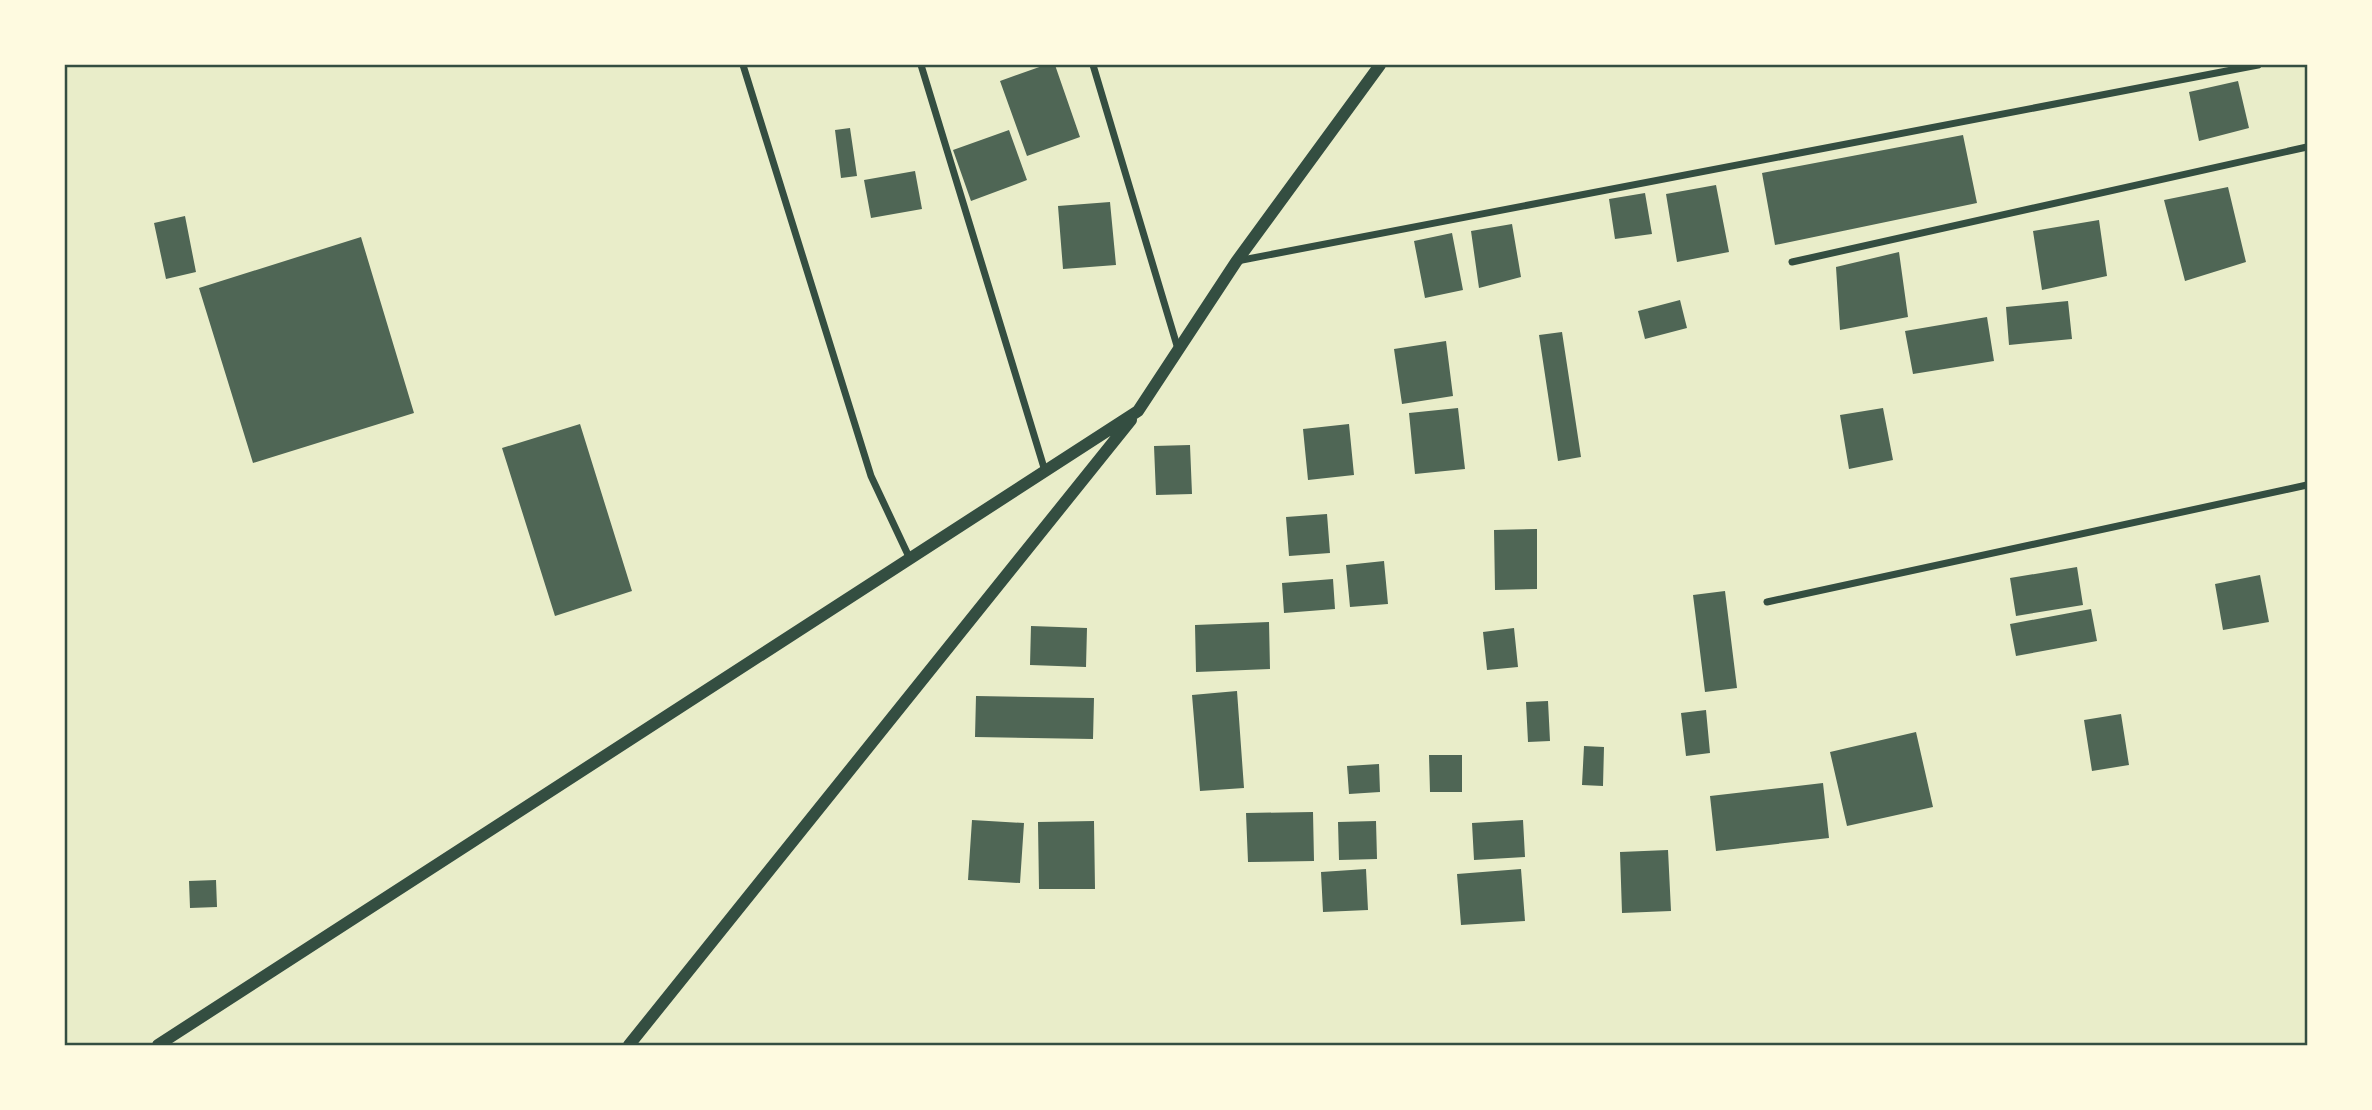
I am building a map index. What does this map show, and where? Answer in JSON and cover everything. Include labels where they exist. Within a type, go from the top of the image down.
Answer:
[{"type":"street","points":[[743,65],[871,476],[910,559]]},
{"type":"street","points":[[921,65],[1045,471]]},
{"type":"street","points":[[1093,65],[1178,349]]},
{"type":"street","points":[[629,1045],[1138,411],[1236,261],[1380,65]]},
{"type":"street","points":[[1236,261],[2258,65]]},
{"type":"street","points":[[1792,262],[2307,147]]},
{"type":"street","points":[[158,1045],[1138,411]]},
{"type":"street","points":[[1767,602],[2307,485]]},
{"type":"building","points":[[1045,65],[1055,65],[1080,137],[1027,156],[1000,81]]},
{"type":"building","points":[[2238,81],[2249,128],[2199,141],[2189,92]]},
{"type":"building","points":[[850,128],[857,176],[841,178],[835,130]]},
{"type":"building","points":[[1009,130],[1027,180],[971,201],[953,150]]},
{"type":"building","points":[[1963,135],[1977,203],[1775,245],[1762,173]]},
{"type":"building","points":[[915,171],[922,209],[871,218],[864,180]]},
{"type":"building","points":[[1716,185],[1729,252],[1677,262],[1666,194]]},
{"type":"building","points":[[2228,187],[2246,262],[2185,281],[2164,200]]},
{"type":"building","points":[[1645,193],[1652,234],[1615,239],[1609,199]]},
{"type":"building","points":[[1110,202],[1116,265],[1063,269],[1058,206]]},
{"type":"building","points":[[185,216],[196,272],[166,279],[154,223]]},
{"type":"building","points":[[2099,220],[2107,276],[2042,290],[2033,231]]},
{"type":"building","points":[[1512,224],[1521,277],[1479,288],[1471,231]]},
{"type":"building","points":[[1452,233],[1463,290],[1425,298],[1414,241]]},
{"type":"building","points":[[361,237],[414,413],[253,463],[199,288]]},
{"type":"building","points":[[1899,252],[1908,317],[1840,330],[1836,267]]},
{"type":"building","points":[[1680,300],[1687,328],[1645,339],[1638,311]]},
{"type":"building","points":[[2068,301],[2072,339],[2009,345],[2006,307]]},
{"type":"building","points":[[1987,317],[1994,361],[1913,374],[1905,331]]},
{"type":"building","points":[[1562,332],[1581,457],[1558,461],[1539,335]]},
{"type":"building","points":[[1446,341],[1453,396],[1402,404],[1394,349]]},
{"type":"building","points":[[1458,408],[1465,469],[1415,474],[1409,413]]},
{"type":"building","points":[[1883,408],[1893,460],[1849,469],[1840,415]]},
{"type":"building","points":[[580,424],[632,591],[555,616],[502,448]]},
{"type":"building","points":[[1349,424],[1354,475],[1308,480],[1303,429]]},
{"type":"building","points":[[1190,445],[1192,494],[1156,495],[1154,446]]},
{"type":"building","points":[[1327,514],[1330,553],[1289,556],[1286,517]]},
{"type":"building","points":[[1537,529],[1537,589],[1495,590],[1494,530]]},
{"type":"building","points":[[1384,561],[1388,604],[1350,607],[1346,565]]},
{"type":"building","points":[[2077,567],[2083,605],[2016,616],[2010,578]]},
{"type":"building","points":[[2260,575],[2269,622],[2223,630],[2215,584]]},
{"type":"building","points":[[1333,579],[1335,609],[1284,613],[1282,583]]},
{"type":"building","points":[[1725,591],[1737,688],[1705,692],[1693,595]]},
{"type":"building","points":[[2091,609],[2097,641],[2016,656],[2010,624]]},
{"type":"building","points":[[1269,622],[1270,669],[1196,672],[1195,625]]},
{"type":"building","points":[[1031,626],[1087,628],[1086,667],[1030,665]]},
{"type":"building","points":[[1514,628],[1518,667],[1487,670],[1483,632]]},
{"type":"building","points":[[1237,691],[1244,788],[1200,791],[1192,695]]},
{"type":"building","points":[[976,696],[1094,698],[1093,739],[975,737]]},
{"type":"building","points":[[1548,701],[1550,741],[1528,742],[1526,702]]},
{"type":"building","points":[[1706,710],[1710,753],[1686,756],[1681,713]]},
{"type":"building","points":[[2121,714],[2129,765],[2092,771],[2084,720]]},
{"type":"building","points":[[1916,732],[1933,807],[1847,826],[1830,752]]},
{"type":"building","points":[[1584,746],[1604,747],[1603,786],[1582,785]]},
{"type":"building","points":[[1429,755],[1462,755],[1462,792],[1430,792]]},
{"type":"building","points":[[1379,764],[1380,792],[1349,794],[1347,766]]},
{"type":"building","points":[[1823,783],[1829,838],[1716,851],[1710,796]]},
{"type":"building","points":[[1313,812],[1314,861],[1248,862],[1246,813]]},
{"type":"building","points":[[972,820],[1024,823],[1020,883],[968,880]]},
{"type":"building","points":[[1523,820],[1525,857],[1474,860],[1472,823]]},
{"type":"building","points":[[1094,821],[1095,889],[1039,889],[1038,822]]},
{"type":"building","points":[[1376,821],[1377,859],[1339,860],[1338,822]]},
{"type":"building","points":[[1668,850],[1671,911],[1622,913],[1620,852]]},
{"type":"building","points":[[1366,869],[1368,910],[1323,912],[1321,872]]},
{"type":"building","points":[[1521,869],[1525,921],[1461,925],[1457,874]]},
{"type":"building","points":[[216,880],[217,907],[190,908],[189,881]]}]
